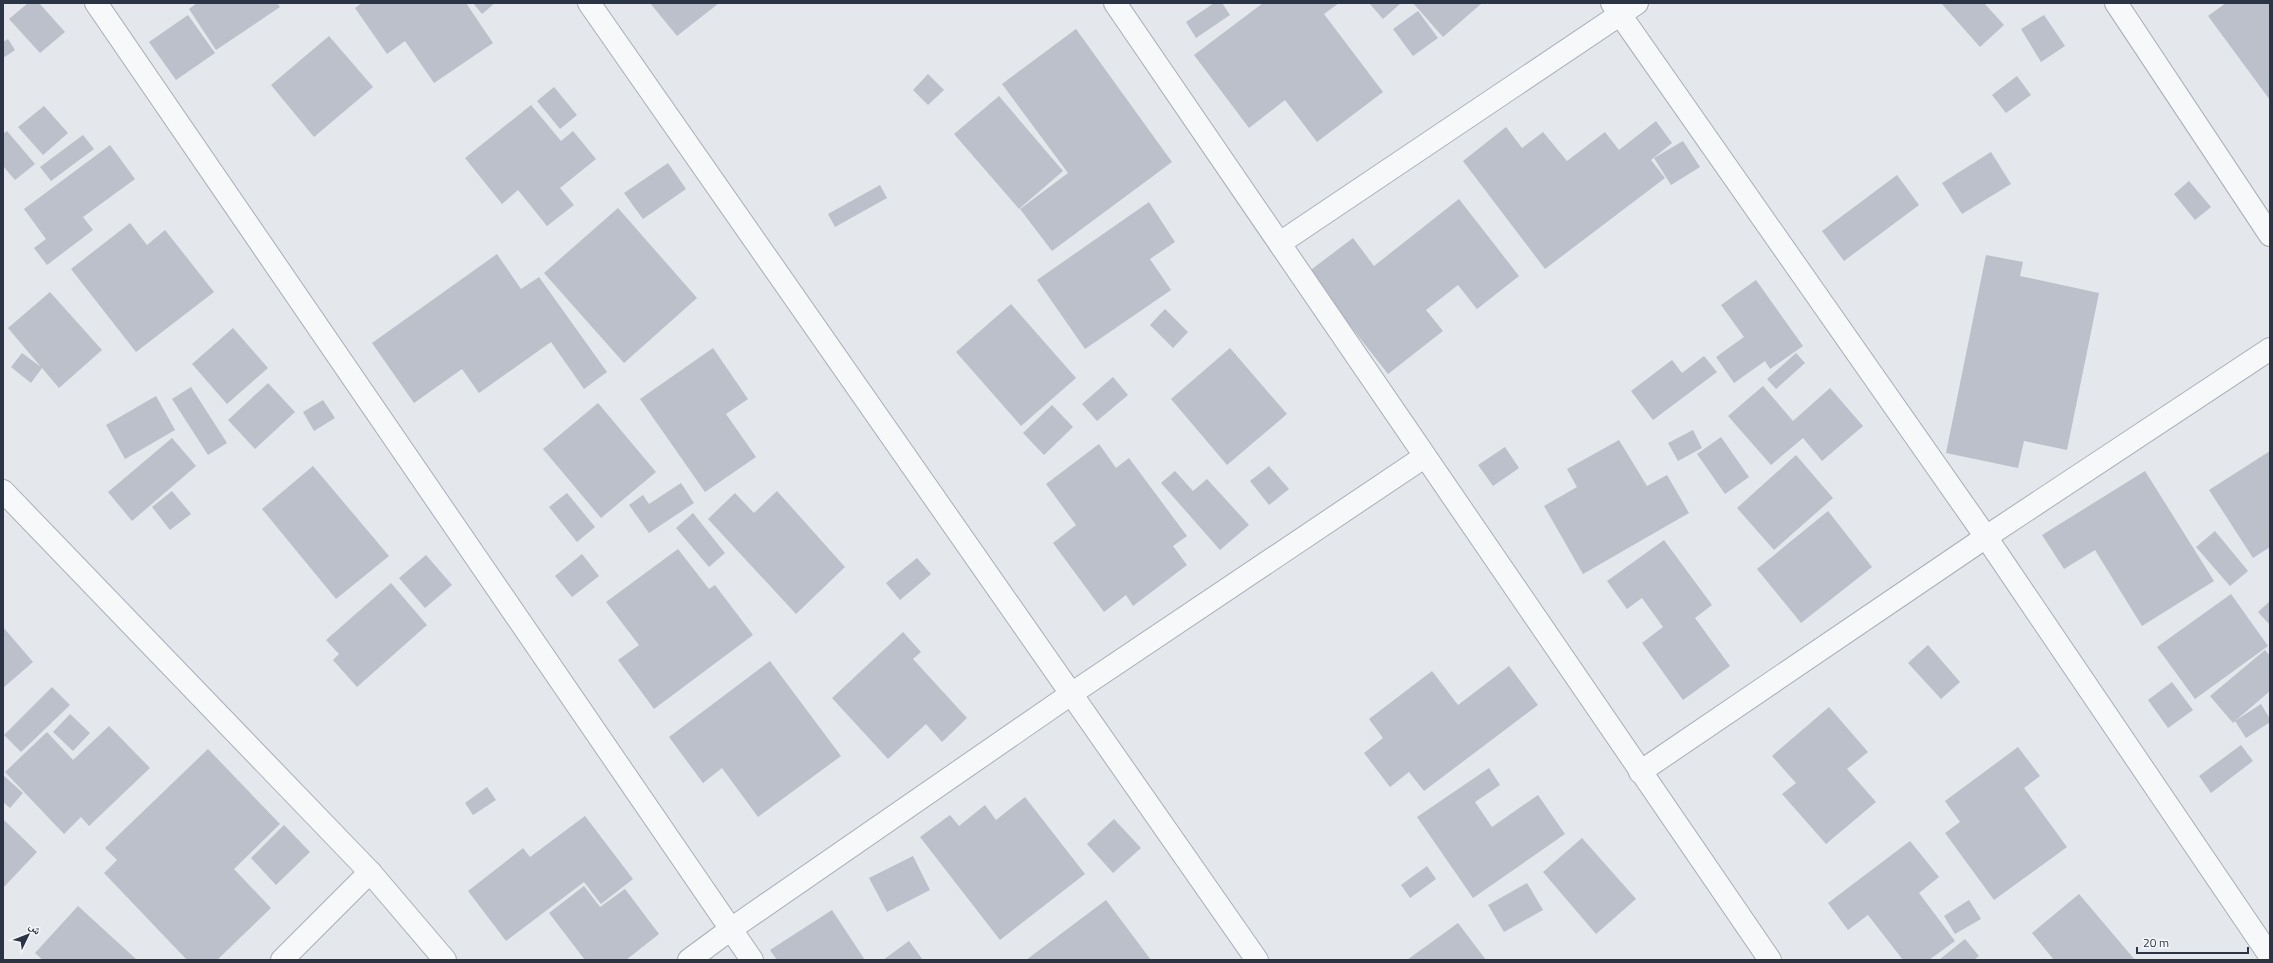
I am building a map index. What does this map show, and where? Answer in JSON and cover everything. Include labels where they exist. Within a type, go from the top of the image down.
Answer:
[{"type":"street","points":[[96,3],[752,960]]},
{"type":"street","points":[[589,3],[1257,960]]},
{"type":"street","points":[[1115,3],[1280,243],[1424,457],[1770,960]]},
{"type":"street","points":[[2116,3],[2270,235]]},
{"type":"street","points":[[1280,243],[1623,7],[1986,537],[2270,956]]},
{"type":"street","points":[[1640,772],[1986,537],[2270,349]]},
{"type":"street","points":[[689,960],[731,929],[1071,694],[1424,457]]},
{"type":"street","points":[[3,491],[370,872],[445,960]]},
{"type":"street","points":[[282,960],[370,872]]},
{"type":"building","points":[[28,3],[39,3],[65,32],[40,53],[9,19]]},
{"type":"building","points":[[197,3],[277,3],[280,7],[216,50],[189,9]]},
{"type":"building","points":[[362,3],[466,3],[493,43],[434,83],[405,41],[387,54],[355,8]]},
{"type":"building","points":[[473,3],[495,3],[482,14]]},
{"type":"building","points":[[650,3],[719,3],[677,36]]},
{"type":"building","points":[[1214,3],[1222,3],[1230,15],[1196,38],[1186,22]]},
{"type":"building","points":[[1263,3],[1339,3],[1324,14],[1383,92],[1317,142],[1285,100],[1249,128],[1194,55]]},
{"type":"building","points":[[1369,3],[1401,3],[1383,19]]},
{"type":"building","points":[[1413,3],[1482,3],[1443,37]]},
{"type":"building","points":[[1941,3],[1984,3],[2004,25],[1980,47]]},
{"type":"building","points":[[2226,3],[2270,3],[2270,100],[2208,16]]},
{"type":"building","points":[[1418,11],[1438,38],[1413,56],[1393,29]]},
{"type":"building","points":[[188,15],[215,53],[176,80],[149,42]]},
{"type":"building","points":[[2044,15],[2065,46],[2041,62],[2021,29]]},
{"type":"building","points":[[1076,29],[1172,162],[1052,251],[1020,209],[1068,173],[1002,84]]},
{"type":"building","points":[[329,36],[373,87],[314,137],[271,85]]},
{"type":"building","points":[[8,39],[15,50],[3,58],[3,42]]},
{"type":"building","points":[[928,74],[944,90],[928,105],[913,90]]},
{"type":"building","points":[[2017,76],[2031,95],[2006,113],[1992,95]]},
{"type":"building","points":[[554,87],[577,115],[560,129],[537,101]]},
{"type":"building","points":[[999,96],[1063,171],[1019,209],[954,134]]},
{"type":"building","points":[[531,105],[561,141],[573,131],[596,159],[560,188],[574,205],[547,226],[518,190],[502,204],[465,158]]},
{"type":"building","points":[[44,106],[68,133],[43,155],[18,127]]},
{"type":"building","points":[[1656,121],[1672,143],[1651,160],[1665,178],[1545,269],[1463,161],[1506,127],[1522,148],[1543,132],[1567,161],[1605,132],[1619,150]]},
{"type":"building","points":[[7,131],[35,164],[15,180],[3,166],[3,134]]},
{"type":"building","points":[[83,135],[94,149],[51,181],[40,167]]},
{"type":"building","points":[[1683,141],[1700,167],[1671,185],[1654,158]]},
{"type":"building","points":[[110,145],[135,179],[83,217],[93,230],[47,265],[34,248],[46,239],[24,209]]},
{"type":"building","points":[[1991,152],[2011,184],[1962,214],[1942,183]]},
{"type":"building","points":[[668,163],[686,189],[643,219],[624,193]]},
{"type":"building","points":[[1897,175],[1919,205],[1844,261],[1822,231]]},
{"type":"building","points":[[2189,181],[2211,207],[2195,220],[2174,194]]},
{"type":"building","points":[[880,185],[887,198],[835,227],[828,214]]},
{"type":"building","points":[[1459,199],[1519,276],[1477,309],[1458,285],[1426,310],[1443,331],[1388,374],[1308,272],[1353,238],[1374,266]]},
{"type":"building","points":[[1149,202],[1175,242],[1150,259],[1171,290],[1085,349],[1037,280]]},
{"type":"building","points":[[618,208],[697,298],[624,363],[544,273]]},
{"type":"building","points":[[130,223],[147,245],[165,230],[214,292],[136,352],[71,269]]},
{"type":"building","points":[[497,254],[521,289],[539,277],[607,372],[584,389],[551,342],[479,393],[462,369],[414,403],[372,343]]},
{"type":"building","points":[[1986,255],[2023,262],[2020,276],[2099,293],[2067,450],[2024,441],[2018,468],[1946,453]]},
{"type":"building","points":[[1756,280],[1803,346],[1770,369],[1765,361],[1734,383],[1716,357],[1744,337],[1721,305]]},
{"type":"building","points":[[50,292],[102,350],[59,388],[42,368],[31,383],[11,367],[22,353],[41,367],[8,328]]},
{"type":"building","points":[[1011,304],[1076,378],[1021,426],[956,352]]},
{"type":"building","points":[[1165,309],[1188,332],[1173,348],[1150,325]]},
{"type":"building","points":[[233,328],[268,368],[227,404],[192,364]]},
{"type":"building","points":[[713,348],[748,399],[726,414],[756,457],[705,492],[640,399]]},
{"type":"building","points":[[1230,348],[1287,414],[1227,465],[1171,399]]},
{"type":"building","points":[[1796,353],[1805,363],[1776,389],[1767,379]]},
{"type":"building","points":[[1704,356],[1717,372],[1653,420],[1631,391],[1672,360],[1682,373]]},
{"type":"building","points":[[1113,377],[1128,395],[1097,421],[1082,404]]},
{"type":"building","points":[[268,383],[295,412],[255,449],[228,420]]},
{"type":"building","points":[[1763,386],[1793,421],[1830,388],[1863,426],[1822,461],[1803,438],[1771,465],[1728,416]]},
{"type":"building","points":[[191,387],[227,443],[208,455],[172,399]]},
{"type":"building","points":[[156,396],[175,430],[125,459],[106,425]]},
{"type":"building","points":[[323,400],[335,418],[314,431],[303,412]]},
{"type":"building","points":[[598,403],[656,472],[601,518],[543,449]]},
{"type":"building","points":[[1052,405],[1073,427],[1044,455],[1023,433]]},
{"type":"building","points":[[1693,430],[1702,448],[1678,461],[1668,443]]},
{"type":"building","points":[[1721,437],[1749,477],[1725,494],[1697,454]]},
{"type":"building","points":[[172,438],[196,466],[132,521],[108,492]]},
{"type":"building","points":[[1619,440],[1647,486],[1667,475],[1689,513],[1583,574],[1544,506],[1577,487],[1567,469]]},
{"type":"building","points":[[1099,444],[1116,468],[1129,458],[1187,536],[1173,546],[1187,565],[1133,606],[1126,595],[1104,612],[1053,543],[1076,525],[1046,484]]},
{"type":"building","points":[[1505,447],[1519,468],[1493,486],[1478,465]]},
{"type":"building","points":[[2270,451],[2270,547],[2253,558],[2209,490]]},
{"type":"building","points":[[1796,455],[1833,498],[1774,550],[1737,508]]},
{"type":"building","points":[[313,466],[389,556],[336,599],[262,509]]},
{"type":"building","points":[[1269,466],[1289,489],[1269,505],[1250,481]]},
{"type":"building","points":[[1175,471],[1193,491],[1207,479],[1249,525],[1220,550],[1161,483]]},
{"type":"building","points":[[2145,471],[2214,581],[2142,626],[2095,550],[2064,569],[2042,535]]},
{"type":"building","points":[[681,483],[694,503],[649,533],[629,505],[643,495],[649,504]]},
{"type":"building","points":[[172,491],[191,514],[170,530],[152,507]]},
{"type":"building","points":[[777,491],[845,567],[796,614],[708,519],[735,493],[754,513]]},
{"type":"building","points":[[567,493],[595,527],[577,542],[549,507]]},
{"type":"building","points":[[1828,511],[1872,567],[1801,623],[1757,569]]},
{"type":"building","points":[[693,513],[725,553],[709,567],[676,528]]},
{"type":"building","points":[[2215,531],[2248,571],[2230,586],[2196,547]]},
{"type":"building","points":[[1664,540],[1712,605],[1695,618],[1730,666],[1683,700],[1642,643],[1663,627],[1642,598],[1627,609],[1607,581]]},
{"type":"building","points":[[678,549],[709,589],[715,585],[753,635],[654,709],[618,660],[639,645],[606,602]]},
{"type":"building","points":[[582,554],[599,576],[572,597],[555,576]]},
{"type":"building","points":[[426,555],[452,585],[425,608],[399,578]]},
{"type":"building","points":[[917,558],[931,574],[900,600],[886,583]]},
{"type":"building","points":[[391,583],[427,625],[357,687],[333,660],[339,654],[326,640]]},
{"type":"building","points":[[2231,594],[2268,646],[2195,699],[2157,647]]},
{"type":"building","points":[[2270,601],[2270,625],[2258,612]]},
{"type":"building","points":[[3,627],[33,662],[3,688]]},
{"type":"building","points":[[903,632],[921,652],[913,659],[967,718],[942,742],[926,724],[888,759],[832,698]]},
{"type":"building","points":[[1928,645],[1960,682],[1941,699],[1908,663]]},
{"type":"building","points":[[2265,650],[2270,656],[2270,691],[2233,723],[2210,696]]},
{"type":"building","points":[[770,661],[841,756],[758,817],[722,768],[703,783],[669,737]]},
{"type":"building","points":[[1509,666],[1538,705],[1424,791],[1409,772],[1390,787],[1364,753],[1383,738],[1369,719],[1432,671],[1458,705]]},
{"type":"building","points":[[2172,682],[2193,710],[2168,728],[2148,700]]},
{"type":"building","points":[[52,687],[70,705],[21,752],[4,735]]},
{"type":"building","points":[[2261,704],[2270,719],[2270,722],[2246,738],[2235,721]]},
{"type":"building","points":[[1829,707],[1868,752],[1847,769],[1876,802],[1826,844],[1782,794],[1796,783],[1772,756]]},
{"type":"building","points":[[70,714],[90,733],[73,751],[53,732]]},
{"type":"building","points":[[109,726],[150,768],[89,826],[81,817],[64,834],[5,772],[47,732],[73,760]]},
{"type":"building","points":[[2241,745],[2253,761],[2211,793],[2199,776]]},
{"type":"building","points":[[2018,747],[2040,776],[2024,788],[2067,847],[1994,900],[1945,833],[1960,822],[1945,801]]},
{"type":"building","points":[[208,749],[280,824],[234,869],[271,908],[217,960],[187,960],[104,873],[117,860],[105,848]]},
{"type":"building","points":[[1489,768],[1500,785],[1475,802],[1492,827],[1538,795],[1565,834],[1473,898],[1417,817]]},
{"type":"building","points":[[3,775],[23,793],[10,808],[3,802]]},
{"type":"building","points":[[487,787],[496,800],[473,815],[465,803]]},
{"type":"building","points":[[1025,797],[1085,874],[1000,940],[920,837],[950,815],[959,826],[985,805],[996,820]]},
{"type":"building","points":[[585,816],[633,879],[601,904],[584,882],[506,941],[468,891],[523,848],[530,857]]},
{"type":"building","points":[[3,819],[37,852],[3,888]]},
{"type":"building","points":[[1114,819],[1141,848],[1113,873],[1087,844]]},
{"type":"building","points":[[284,825],[310,852],[276,885],[251,858]]},
{"type":"building","points":[[1582,838],[1636,899],[1596,934],[1543,872]]},
{"type":"building","points":[[1910,841],[1939,877],[1919,893],[1955,941],[1929,960],[1903,960],[1868,915],[1848,930],[1828,903]]},
{"type":"building","points":[[913,856],[930,890],[887,912],[869,878]]},
{"type":"building","points":[[1427,866],[1436,879],[1410,898],[1401,885]]},
{"type":"building","points":[[1527,883],[1543,910],[1504,932],[1488,905]]},
{"type":"building","points":[[584,886],[600,907],[625,889],[659,934],[626,960],[585,960],[549,913]]},
{"type":"building","points":[[2079,894],[2135,960],[2054,960],[2032,933]]},
{"type":"building","points":[[1106,900],[1151,960],[1026,960]]},
{"type":"building","points":[[1969,900],[1981,919],[1955,934],[1944,916]]},
{"type":"building","points":[[78,906],[137,960],[43,960],[35,953]]},
{"type":"building","points":[[832,910],[865,960],[777,960],[770,950]]},
{"type":"building","points":[[1458,923],[1486,960],[1407,960]]},
{"type":"building","points":[[1965,939],[1979,956],[1974,960],[1939,960]]},
{"type":"building","points":[[909,941],[923,960],[883,960]]}]
